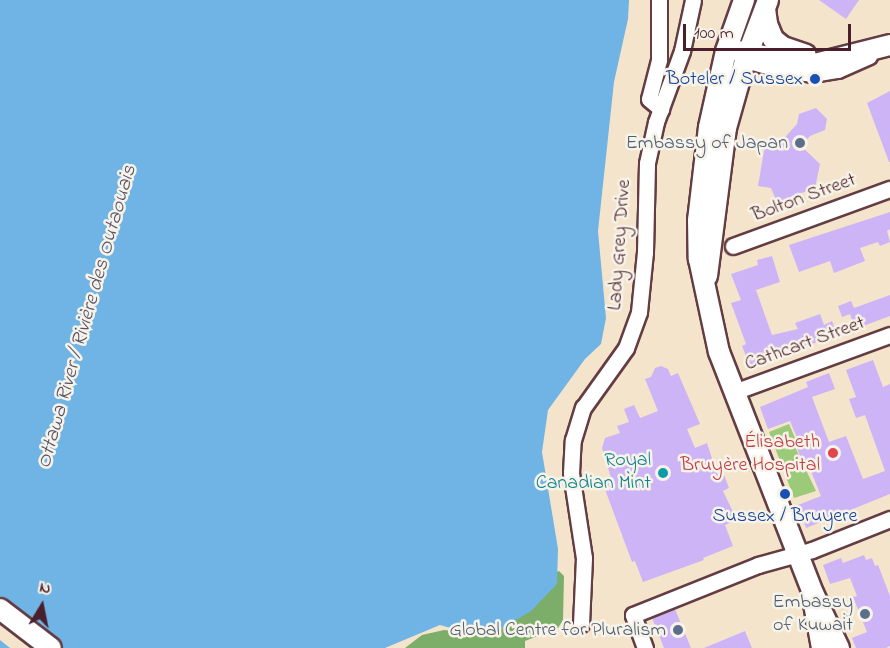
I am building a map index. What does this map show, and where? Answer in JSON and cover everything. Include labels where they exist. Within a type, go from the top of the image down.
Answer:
[{"type":"main road","points":[[744,0],[726,51],[709,128],[700,186],[696,243],[714,335],[734,392],[813,593],[839,648]]},
{"type":"main road","points":[[705,281],[712,243],[720,158],[747,56],[767,4]]},
{"type":"main road","points":[[767,4],[770,33],[783,47],[808,56],[854,55]]},
{"type":"main road","points":[[726,51],[786,62],[811,64],[889,46]]},
{"type":"main road","points":[[813,593],[822,648]]},
{"type":"main road","points":[[0,609],[51,648]]},
{"type":"main road","points":[[0,623],[32,648]]},
{"type":"street","points":[[660,0],[659,60],[649,99],[661,109]]},
{"type":"street","name":"Lady Grey Drive","points":[[581,624],[584,558],[571,473],[573,440],[583,408],[626,348],[639,312],[645,252],[647,163],[661,109],[682,51],[693,0]]},
{"type":"street","points":[[747,56],[780,70],[819,74],[854,64],[889,46]]},
{"type":"street","name":"Bolton Street","points":[[733,246],[890,189]]},
{"type":"street","name":"Cathcart Street","points":[[734,392],[890,335]]},
{"type":"street","points":[[645,648],[633,615],[738,572],[890,519]]},
{"type":"green space","points":[[789,424],[798,445],[795,447],[816,491],[794,498],[769,432]]},
{"type":"green space","points":[[559,571],[564,576],[563,620],[558,628],[525,641],[525,648],[405,648],[422,635],[444,630],[489,635],[498,632],[546,588],[554,573]]},
{"type":"water","name":"Ottawa River / Rivière des Outaouais","points":[[0,0],[629,0],[628,19],[614,82],[598,231],[606,318],[601,344],[585,359],[548,410],[542,452],[558,549],[557,584],[531,611],[494,633],[461,631],[440,625],[385,648],[0,648]]},
{"type":"pier","points":[[0,602],[59,648],[10,648],[0,640]]},
{"type":"building","points":[[819,0],[859,0],[846,19]]},
{"type":"building","points":[[890,91],[890,162],[889,162],[867,103]]},
{"type":"building","points":[[816,108],[827,119],[825,130],[810,136],[801,146],[820,164],[815,188],[777,202],[771,188],[758,186],[765,145],[778,145],[797,124],[799,114]]},
{"type":"building","points":[[890,212],[890,229],[887,231],[890,242],[880,246],[878,242],[860,248],[865,261],[834,273],[830,261],[799,272],[789,245]]},
{"type":"building","points":[[772,256],[780,282],[756,290],[772,335],[798,329],[795,323],[820,314],[824,325],[832,321],[838,336],[778,354],[750,366],[742,346],[746,344],[731,303],[741,300],[731,274],[758,265],[757,260]]},
{"type":"building","points":[[890,295],[890,316],[855,329],[850,314],[842,317],[838,306],[851,301],[854,308]]},
{"type":"building","points":[[873,360],[883,387],[890,384],[890,494],[806,528],[798,505],[821,496],[810,469],[807,470],[797,449],[801,447],[790,421],[768,429],[760,407],[808,387],[806,382],[829,373],[835,389],[812,397],[829,442],[846,436],[863,479],[885,471],[865,415],[856,418],[849,399],[856,397],[846,370]]},
{"type":"building","name":"Royal Canadian Mint","points":[[661,366],[668,369],[671,376],[678,373],[700,424],[687,429],[695,448],[707,443],[717,474],[723,472],[729,488],[723,491],[737,520],[725,525],[733,546],[703,558],[704,560],[643,582],[635,561],[632,562],[603,484],[612,481],[602,448],[605,438],[620,433],[617,426],[629,422],[624,409],[634,405],[640,418],[658,411],[645,379],[651,377],[655,368]]},
{"type":"building","name":"Embassy of Kuwait","points":[[864,555],[866,560],[872,558],[875,566],[878,565],[890,596],[890,646],[886,648],[856,648],[852,638],[867,632],[853,597],[857,596],[850,578],[830,584],[823,565],[841,558],[843,563]]},
{"type":"building","name":"Global Centre for Pluralism","points":[[675,609],[691,648],[664,648],[652,618]]},
{"type":"building","name":"Global Centre for Pluralism","points":[[745,631],[752,648],[704,648]]},
{"type":"place","name":"Boteler / Sussex","points":[[815,79]]},
{"type":"place","name":"Embassy of Japan","points":[[800,143]]},
{"type":"place","name":"Élisabeth Bruyère Hospital","points":[[833,453]]},
{"type":"place","name":"Royal Canadian Mint","points":[[663,473]]},
{"type":"place","name":"Sussex / Bruyere","points":[[785,494]]},
{"type":"place","name":"Embassy of Kuwait","points":[[865,614]]},
{"type":"place","name":"Global Centre for Pluralism","points":[[678,630]]}]
